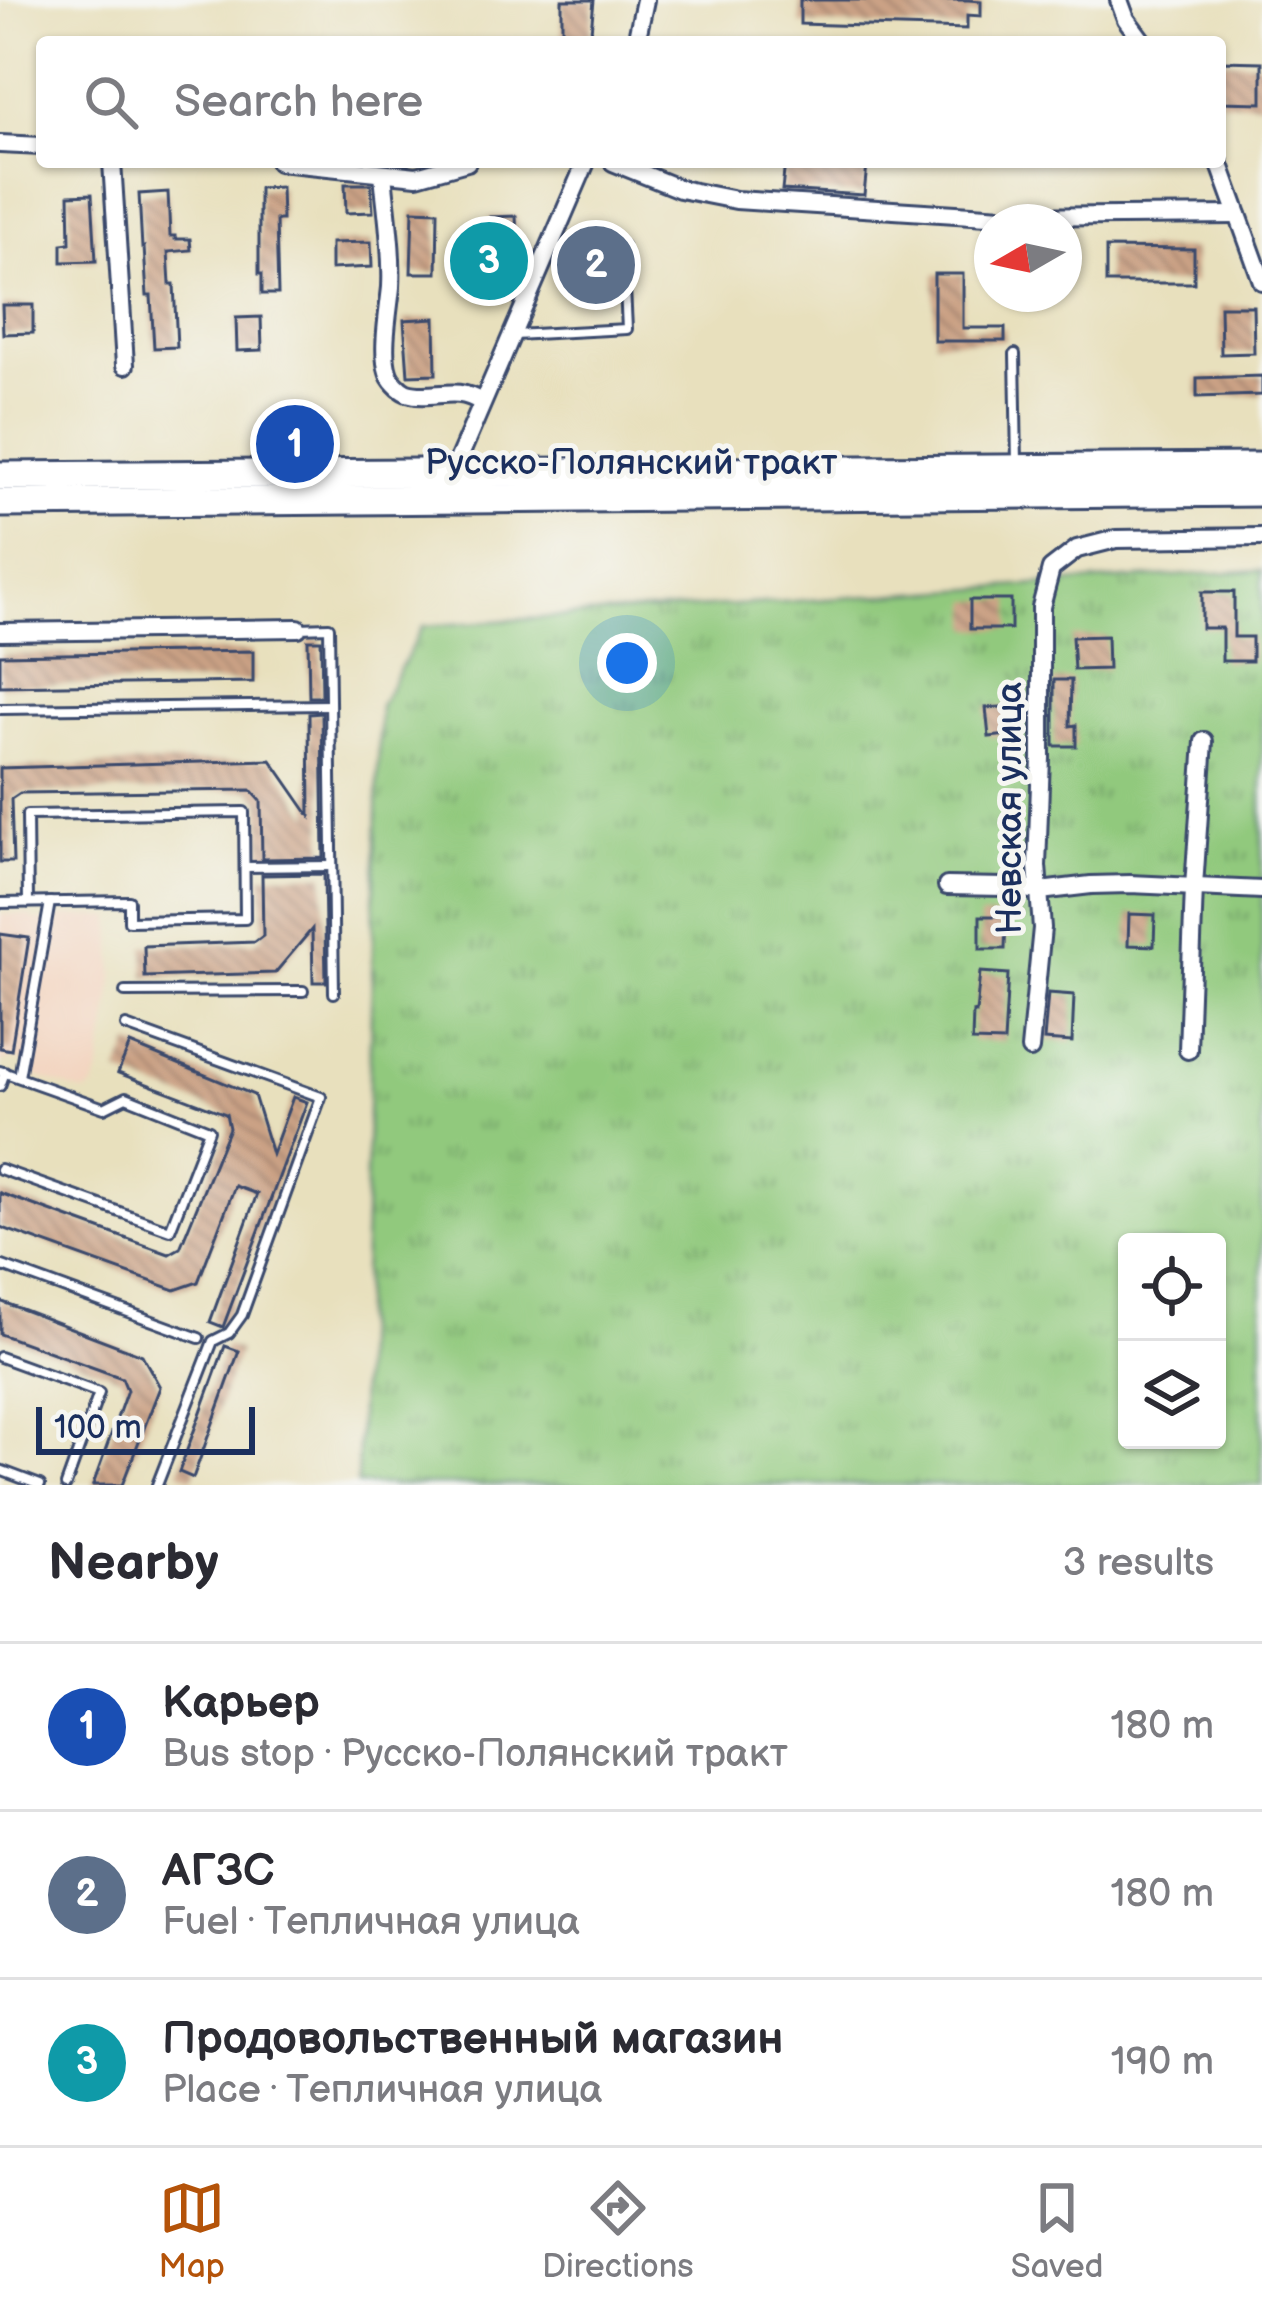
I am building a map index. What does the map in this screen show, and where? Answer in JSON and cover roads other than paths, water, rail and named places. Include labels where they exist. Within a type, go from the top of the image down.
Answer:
[{"type":"main road","name":"Русско-Полянский тракт","points":[[0,476],[1262,467]]},
{"type":"main road","name":"Русско-Полянский тракт","points":[[0,503],[1262,492]]},
{"type":"street","points":[[637,36],[645,0]]},
{"type":"street","points":[[1119,0],[1139,36]]},
{"type":"street","points":[[0,144],[36,146]]},
{"type":"street","points":[[112,168],[125,365]]},
{"type":"street","points":[[336,168],[417,176],[446,168]]},
{"type":"street","points":[[453,472],[584,168]]},
{"type":"street","points":[[629,168],[680,189],[736,200],[1004,217],[1238,215]]},
{"type":"street","points":[[1221,168],[1262,281]]},
{"type":"street","points":[[383,173],[391,288],[386,311],[388,374],[408,393],[457,392],[481,402]]},
{"type":"street","name":"Невская улица","points":[[1030,1049],[1042,928],[1037,866],[1041,607],[1051,569],[1077,548],[1115,539],[1262,537]]},
{"type":"street","points":[[0,632],[298,628]]},
{"type":"street","points":[[1188,1050],[1204,741]]},
{"type":"street","points":[[947,886],[1040,891],[1111,884],[1262,890]]},
{"type":"lane","points":[[512,335],[627,329],[623,246],[551,248]]},
{"type":"lane","points":[[1016,354],[1018,470]]},
{"type":"lane","points":[[298,628],[328,627],[334,993]]},
{"type":"lane","points":[[0,709],[330,705]]},
{"type":"lane","points":[[0,903],[28,903],[129,901],[129,921],[245,919],[244,812],[27,815],[28,903]]},
{"type":"lane","points":[[245,867],[332,866]]},
{"type":"lane","points":[[19,1077],[50,902]]},
{"type":"lane","points":[[124,992],[303,991]]},
{"type":"lane","points":[[126,1026],[321,1097],[242,1315],[229,1333],[213,1341],[157,1485]]},
{"type":"lane","points":[[0,1086],[2,1071],[104,1108],[126,1097],[209,1130],[170,1230],[0,1169]]},
{"type":"lane","points":[[0,1265],[199,1338]]},
{"type":"lane","points":[[0,1357],[99,1393],[67,1485]]},
{"type":"lane","points":[[0,1471],[40,1485]]},
{"type":"place","name":"Продовольственный магазин","points":[[489,261]]},
{"type":"place","name":"АГЗС","points":[[596,265]]},
{"type":"place","name":"Карьер","points":[[295,444]]}]
